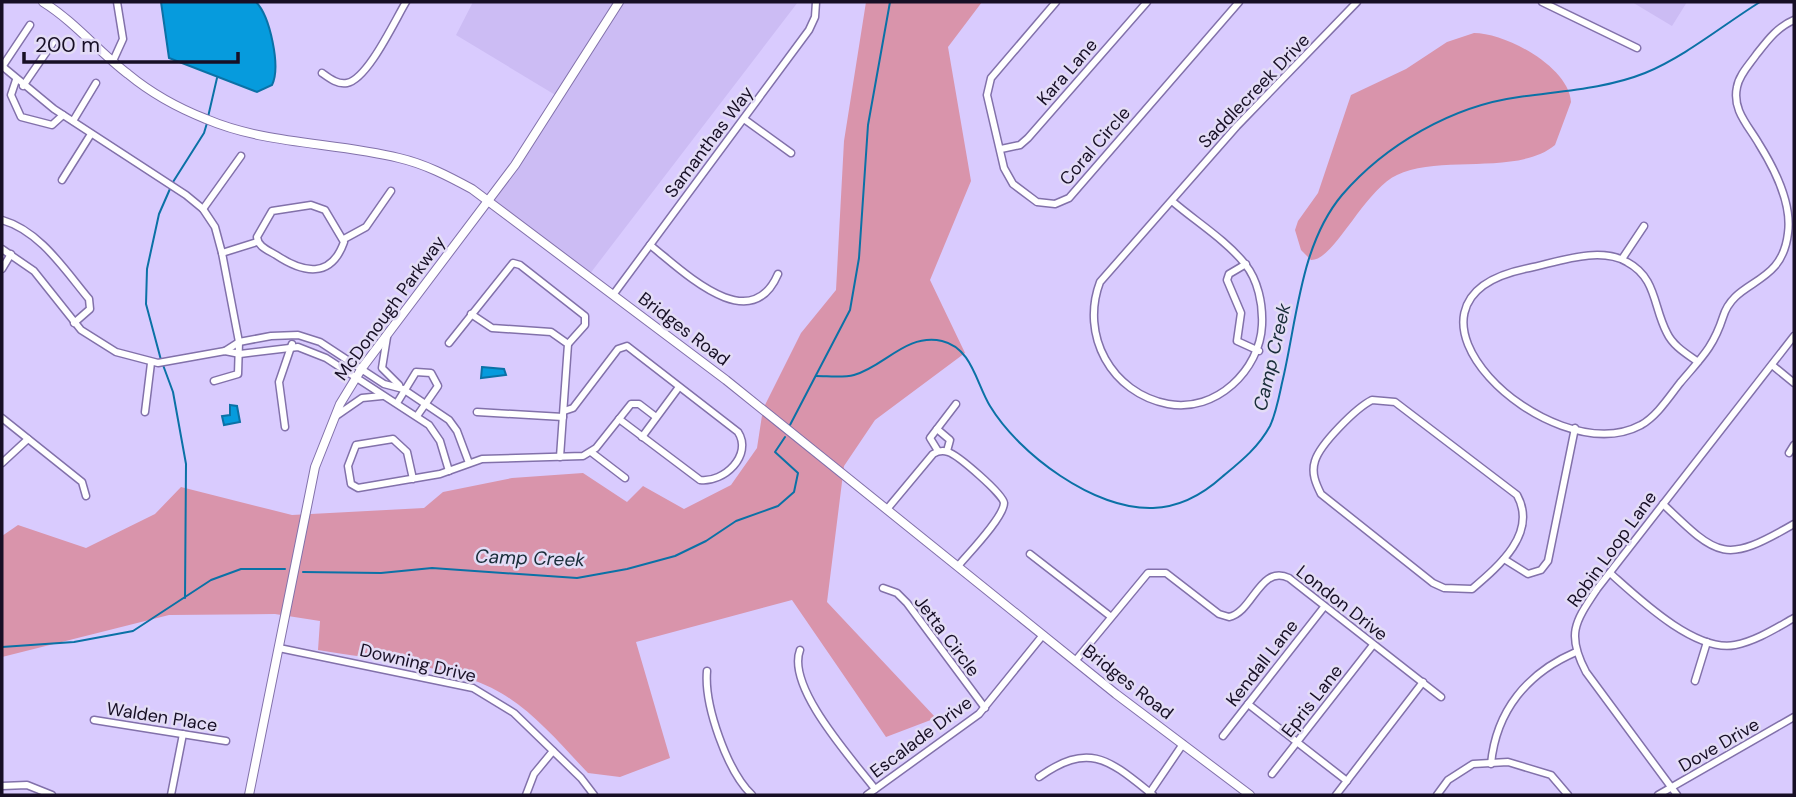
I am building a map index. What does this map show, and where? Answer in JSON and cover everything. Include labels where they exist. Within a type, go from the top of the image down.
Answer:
[{"type":"street","name":"Bridges Road","points":[[43,2],[64,15],[113,61],[170,102],[207,120],[247,133],[398,157],[451,178],[489,201],[888,508],[1043,635],[1250,795]]},
{"type":"street","points":[[113,61],[124,39],[117,2]]},
{"type":"street","points":[[321,73],[345,84],[354,80],[368,66],[406,2]]},
{"type":"street","name":"McDonough Parkway","points":[[249,795],[315,467],[335,417],[362,369],[489,201],[618,2]]},
{"type":"street","name":"Samanthas Way","points":[[613,295],[809,30],[815,18],[816,2]]},
{"type":"street","name":"Coral Circle","points":[[1056,2],[991,78],[987,95],[1004,168],[1013,184],[1037,202],[1055,204],[1069,198],[1239,2]]},
{"type":"street","name":"Kara Lane","points":[[1001,149],[1020,145],[1028,138],[1147,2]]},
{"type":"street","name":"Saddlecreek Drive","points":[[1259,351],[1227,390],[1209,399],[1169,405],[1142,396],[1114,373],[1098,349],[1092,312],[1100,282],[1237,126],[1357,2]]},
{"type":"street","points":[[1542,2],[1637,48]]},
{"type":"street","points":[[1698,362],[1670,339],[1651,284],[1639,270],[1622,259],[1598,255],[1504,273],[1482,286],[1467,309],[1464,332],[1468,346],[1491,381],[1532,412],[1575,428],[1608,432],[1642,425],[1653,416],[1698,362],[1717,338],[1732,299],[1764,279],[1785,249],[1789,218],[1784,201],[1763,150],[1739,112],[1736,97],[1742,75],[1764,44],[1775,32],[1794,20]]},
{"type":"street","points":[[30,24],[2,66],[23,86],[63,115],[186,194],[203,209],[215,227],[240,354],[238,374],[214,381]]},
{"type":"street","points":[[23,86],[54,41]]},
{"type":"street","points":[[16,80],[11,95],[21,117],[52,125],[63,115]]},
{"type":"street","points":[[73,121],[96,83]]},
{"type":"street","points":[[744,119],[791,153]]},
{"type":"street","points":[[62,180],[91,134]]},
{"type":"street","points":[[203,209],[241,156]]},
{"type":"street","points":[[257,242],[293,267],[312,270],[334,260],[344,239],[366,227],[391,191]]},
{"type":"street","points":[[1172,201],[1246,264],[1258,290],[1262,312],[1259,351],[1241,346],[1237,341],[1241,313],[1227,280],[1229,274],[1246,264]]},
{"type":"street","points":[[257,242],[258,234],[272,211],[311,205],[325,210],[344,239]]},
{"type":"street","points":[[2,220],[21,227],[34,236],[89,299],[91,307],[74,323]]},
{"type":"street","points":[[1622,259],[1644,226]]},
{"type":"street","points":[[222,253],[257,242]]},
{"type":"street","points":[[650,245],[710,292],[728,300],[744,301],[758,297],[772,288],[778,274]]},
{"type":"street","points":[[2,249],[34,271],[74,323],[110,349],[150,363],[225,351],[240,354],[292,346],[320,355],[382,397],[397,402],[417,416],[437,434],[449,471]]},
{"type":"street","points":[[2,269],[11,254]]},
{"type":"street","points":[[449,343],[508,265],[518,264],[585,316],[585,326],[568,344],[559,457]]},
{"type":"street","points":[[471,314],[492,328],[549,332],[568,344]]},
{"type":"street","points":[[225,351],[239,342],[294,335],[320,342],[384,384],[403,388]]},
{"type":"street","points":[[285,427],[279,382],[294,335]]},
{"type":"street","points":[[387,336],[383,368],[403,388],[453,424],[469,463]]},
{"type":"street","name":"Robin Loop Lane","points":[[1576,652],[1573,640],[1578,618],[1609,573],[1794,336]]},
{"type":"street","points":[[477,412],[564,414],[574,407],[624,346],[740,433],[742,444],[734,466],[719,478],[700,481],[619,419]]},
{"type":"street","points":[[145,412],[150,363]]},
{"type":"street","points":[[1772,365],[1794,383]]},
{"type":"street","points":[[397,402],[403,388],[418,370],[432,373],[438,386],[417,416]]},
{"type":"street","points":[[642,437],[679,387]]},
{"type":"street","points":[[335,417],[362,398],[382,397]]},
{"type":"street","points":[[1372,400],[1395,402],[1517,495],[1525,509],[1525,525],[1504,559],[1472,589],[1444,588],[1433,583],[1321,494],[1313,479],[1315,461],[1354,409],[1372,400]]},
{"type":"street","points":[[412,479],[407,452],[396,441],[388,438],[356,445],[348,466],[355,488],[412,479],[449,471],[485,459],[559,457],[591,452],[634,403],[656,417]]},
{"type":"street","points":[[938,451],[930,441],[956,404]]},
{"type":"street","points":[[2,418],[82,482],[86,496]]},
{"type":"street","points":[[1504,559],[1528,573],[1541,570],[1548,561],[1575,428]]},
{"type":"street","points":[[937,429],[950,440],[947,451]]},
{"type":"street","points":[[2,463],[28,439]]},
{"type":"street","points":[[1789,453],[1794,445]]},
{"type":"street","points":[[888,508],[938,451],[947,451],[1000,494],[1004,505],[1000,515],[959,565]]},
{"type":"street","points":[[591,452],[625,478]]},
{"type":"street","points":[[1662,504],[1699,538],[1732,552],[1759,544],[1794,524]]},
{"type":"street","points":[[1030,554],[1110,617]]},
{"type":"street","name":"London Drive","points":[[1076,660],[1141,578],[1154,571],[1166,573],[1224,617],[1239,614],[1267,579],[1278,575],[1289,578],[1441,697]]},
{"type":"street","points":[[1609,573],[1680,628],[1707,642],[1734,645],[1794,618]]},
{"type":"street","name":"Jetta Circle","points":[[883,587],[897,593],[907,603],[985,708]]},
{"type":"street","name":"Kendall Lane","points":[[1223,736],[1324,607]]},
{"type":"street","name":"Escalade Drive","points":[[867,795],[966,725],[985,708],[1043,635]]},
{"type":"street","points":[[1695,681],[1707,642]]},
{"type":"street","name":"Epris Lane","points":[[1272,774],[1373,645]]},
{"type":"street","name":"Downing Drive","points":[[279,648],[473,688],[514,713],[594,795]]},
{"type":"street","points":[[800,650],[796,662],[803,688],[875,789]]},
{"type":"street","points":[[1491,764],[1498,726],[1507,709],[1534,676],[1576,652],[1675,792]]},
{"type":"street","points":[[707,671],[705,691],[733,771],[752,795]]},
{"type":"street","points":[[1336,795],[1423,682]]},
{"type":"street","points":[[1248,704],[1347,781]]},
{"type":"street","name":"Dove Drive","points":[[1658,795],[1675,792],[1794,718]]},
{"type":"street","name":"Walden Place","points":[[94,720],[226,741]]},
{"type":"street","points":[[171,795],[183,734]]},
{"type":"street","points":[[1039,778],[1063,760],[1077,757],[1099,758],[1150,794],[1183,744]]},
{"type":"street","points":[[526,795],[534,774],[554,751]]},
{"type":"street","points":[[1437,795],[1448,780],[1473,764],[1508,762],[1551,775],[1569,795]]},
{"type":"street","points":[[2,786],[27,785],[52,795]]},
{"type":"shaded area","points":[[473,2],[798,2],[589,275],[491,201],[557,96],[456,35]]},
{"type":"shaded area","points":[[866,2],[982,2],[948,47],[971,181],[930,280],[965,353],[875,420],[844,466],[827,602],[936,718],[886,737],[792,600],[636,642],[670,758],[620,777],[588,773],[525,710],[481,683],[436,669],[318,650],[320,621],[275,614],[169,615],[2,657],[2,536],[18,525],[86,548],[155,514],[181,487],[292,515],[424,508],[443,492],[512,478],[583,473],[627,502],[643,486],[684,509],[731,485],[757,448],[763,409],[801,333],[836,290],[844,141]]},
{"type":"shaded area","points":[[1632,2],[1687,2],[1672,26]]},
{"type":"shaded area","points":[[1474,33],[1502,39],[1534,54],[1560,76],[1568,89],[1571,102],[1555,145],[1521,160],[1435,166],[1397,175],[1373,195],[1330,249],[1311,260],[1301,250],[1295,230],[1298,221],[1318,193],[1351,95],[1406,69],[1447,42]]},
{"type":"water","points":[[161,2],[256,2],[266,18],[273,42],[275,66],[272,85],[257,92],[169,58]]},
{"type":"water","points":[[482,367],[504,369],[506,375],[481,378]]},
{"type":"water","points":[[230,405],[237,406],[240,422],[224,425],[222,416],[230,415]]},
{"type":"waterway","points":[[790,425],[850,310],[859,258],[868,125],[890,2]]},
{"type":"waterway","name":"Camp Creek","points":[[816,376],[854,375],[906,346],[929,340],[942,341],[952,345],[967,359],[985,397],[1003,424],[1019,442],[1060,476],[1107,500],[1130,506],[1163,507],[1190,499],[1235,466],[1254,448],[1270,426],[1302,284],[1317,237],[1342,195],[1378,160],[1422,131],[1469,109],[1519,97],[1598,86],[1645,73],[1690,49],[1760,2]]},
{"type":"waterway","points":[[208,117],[217,78]]},
{"type":"waterway","points":[[161,360],[146,304],[147,269],[159,214],[173,182],[204,133],[207,123]]},
{"type":"waterway","points":[[163,365],[173,392],[186,464],[185,598]]},
{"type":"waterway","name":"Camp Creek","points":[[303,572],[381,573],[432,568],[577,578],[627,569],[675,556],[706,541],[736,521],[778,506],[794,492],[798,473],[775,452],[785,437]]},
{"type":"waterway","name":"Camp Creek","points":[[2,647],[74,642],[133,631],[211,580],[241,569],[285,569]]}]
